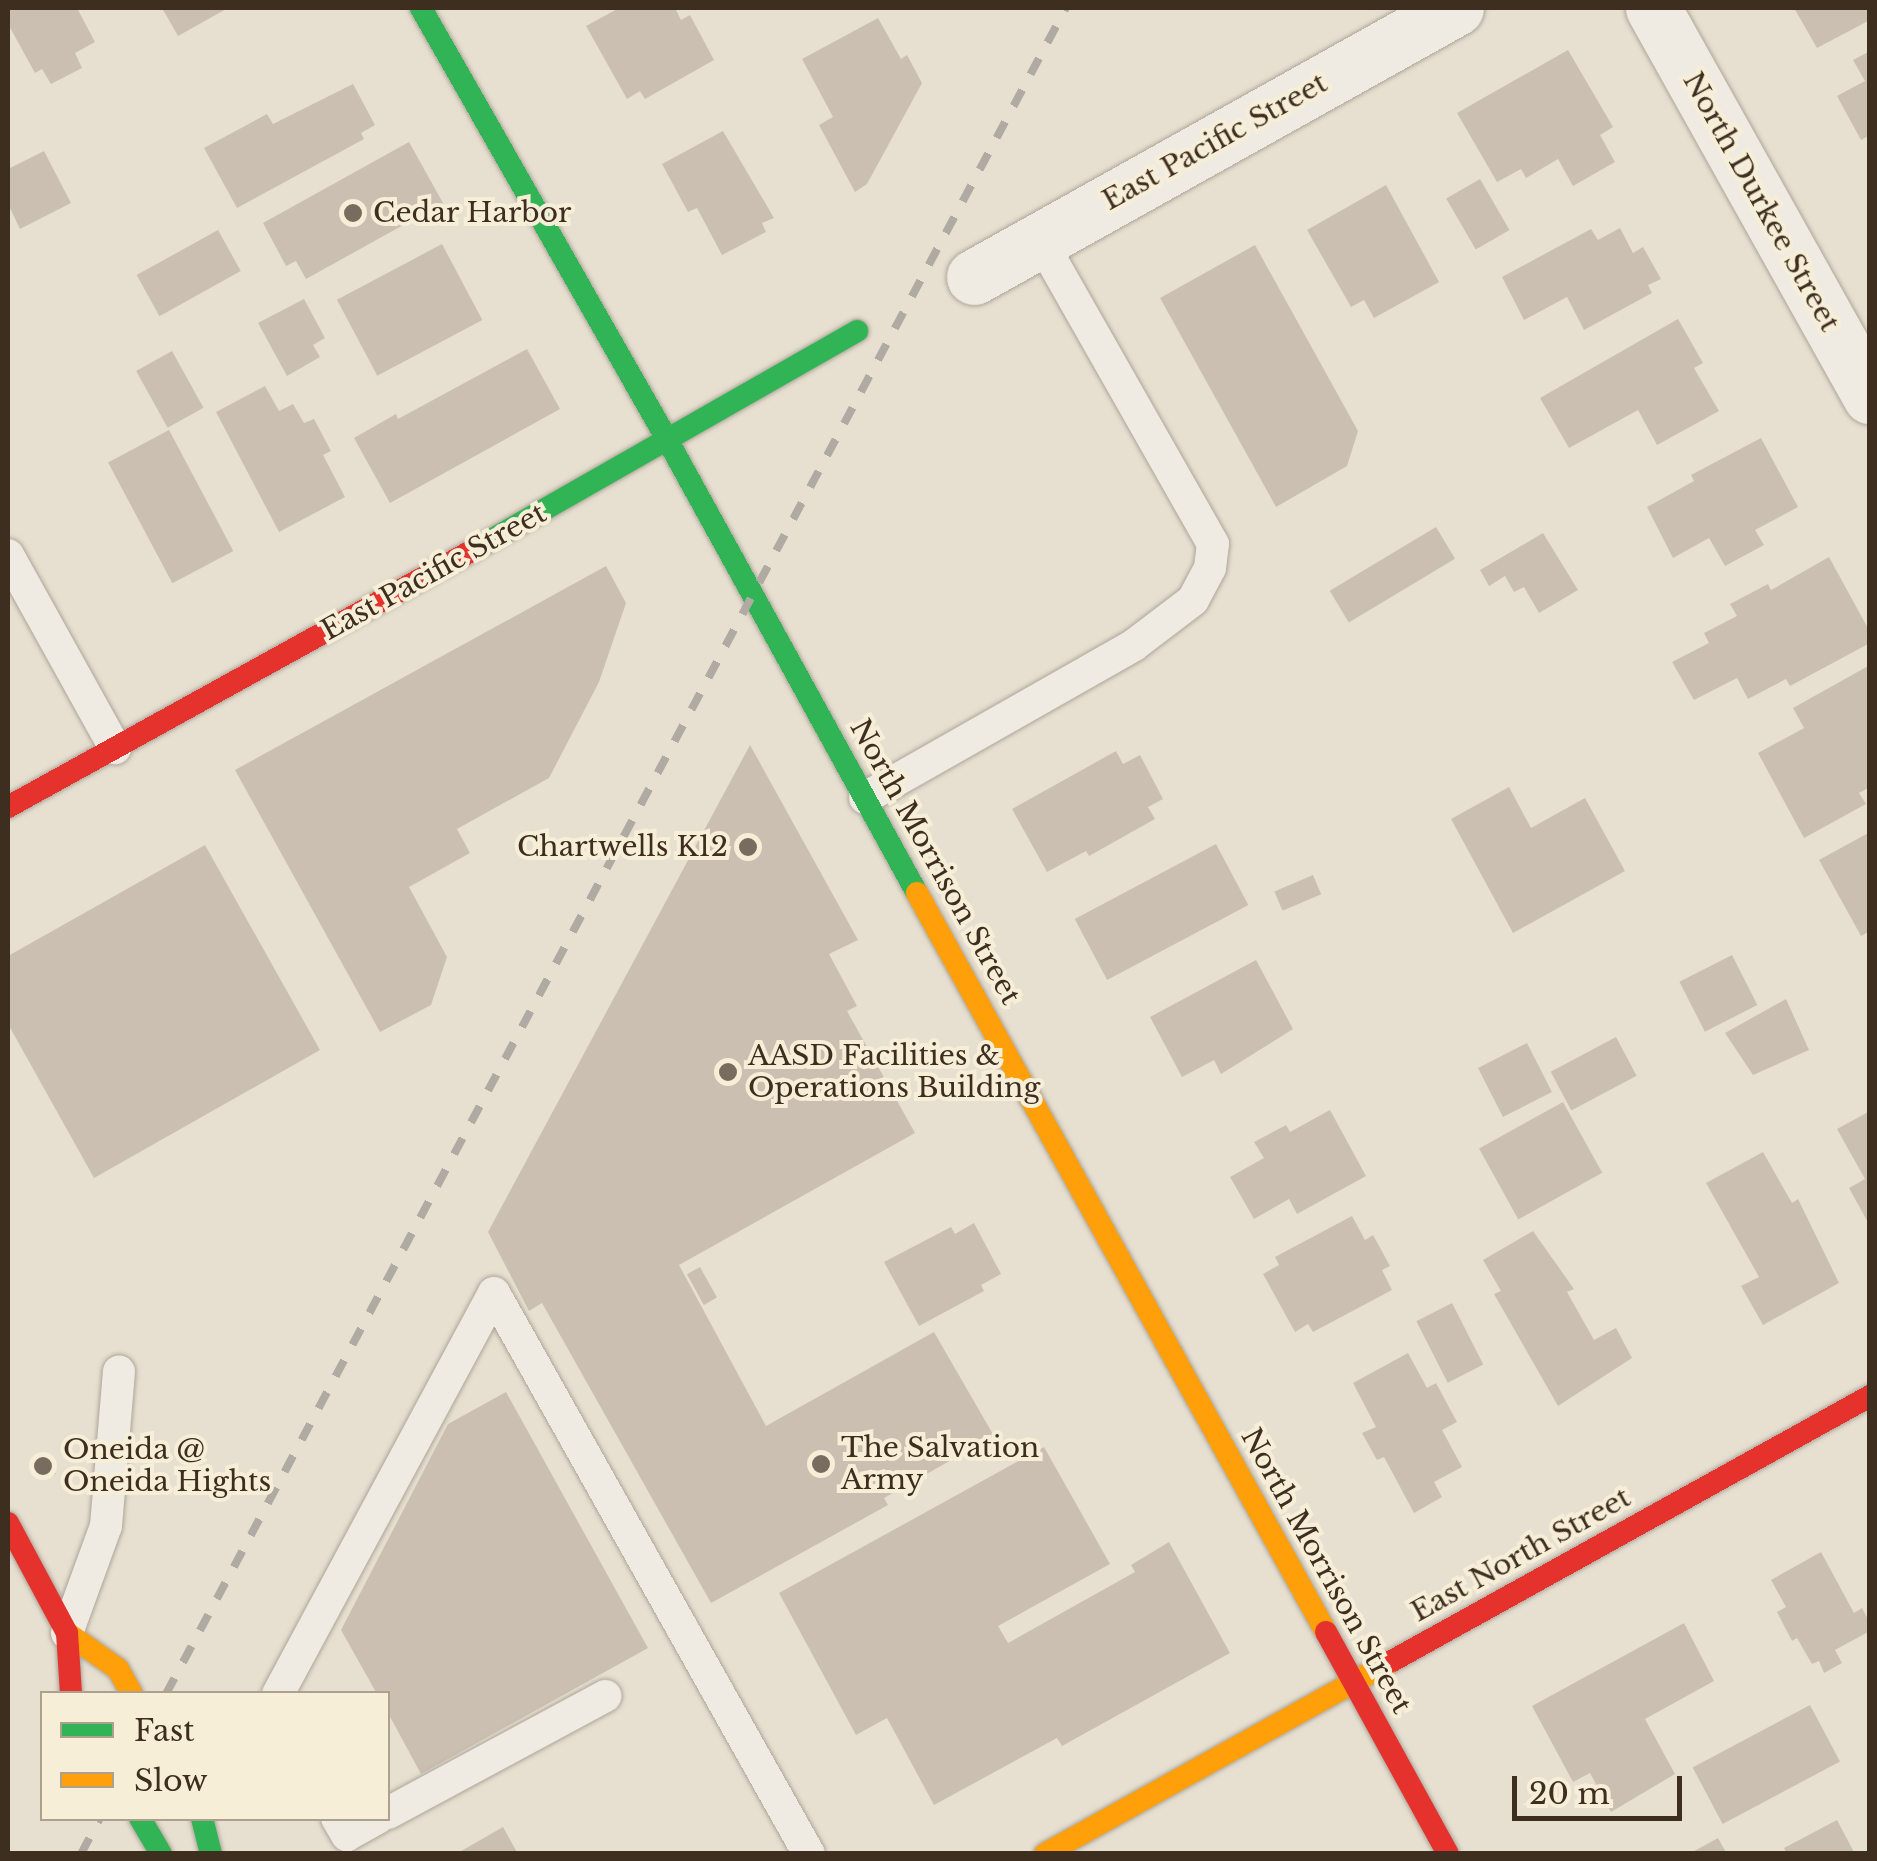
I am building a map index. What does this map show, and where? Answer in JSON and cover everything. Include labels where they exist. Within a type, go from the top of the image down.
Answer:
[{"type":"street","name":"North Morrison Street","points":[[422,8],[668,441],[1448,1854]]},
{"type":"street","name":"East Pacific Street","points":[[974,277],[1456,8]]},
{"type":"street","name":"North Durkee Street","points":[[1653,8],[1870,396]]},
{"type":"street","name":"East Pacific Street","points":[[10,800],[115,748],[668,441],[857,331]]},
{"type":"street","name":"East North Street","points":[[1045,1854],[1870,1396]]},
{"type":"street","points":[[8,1523],[67,1633],[71,1691]]},
{"type":"street","points":[[67,1633],[118,1669],[130,1691]]},
{"type":"street","points":[[142,1821],[160,1854]]},
{"type":"street","points":[[203,1821],[212,1854]]},
{"type":"lane","points":[[865,798],[1134,645],[1193,600],[1210,568],[1213,544],[1040,239]]},
{"type":"lane","points":[[8,555],[115,748]]},
{"type":"lane","points":[[280,1691],[494,1294],[808,1854]]},
{"type":"lane","points":[[67,1633],[106,1526],[120,1372]]},
{"type":"lane","points":[[390,1813],[605,1696]]},
{"type":"lane","points":[[340,1821],[347,1836],[373,1821]]},
{"type":"building","points":[[8,8],[77,8],[95,42],[75,53],[82,68],[51,84],[42,69],[35,73],[8,24]]},
{"type":"building","points":[[162,8],[228,8],[178,36]]},
{"type":"building","points":[[619,8],[675,8],[681,20],[690,15],[714,60],[645,99],[640,91],[627,99],[586,26]]},
{"type":"building","points":[[1794,8],[1870,8],[1870,20],[1817,48]]},
{"type":"building","points":[[878,18],[901,59],[907,55],[922,83],[867,184],[855,192],[819,125],[833,117],[802,59]]},
{"type":"building","points":[[1568,50],[1613,127],[1600,135],[1615,162],[1573,186],[1558,159],[1526,178],[1521,169],[1497,182],[1457,113]]},
{"type":"building","points":[[1870,51],[1870,135],[1861,140],[1837,96],[1865,81],[1853,60]]},
{"type":"building","points":[[353,84],[375,125],[361,133],[364,139],[237,208],[204,148],[267,114],[273,124]]},
{"type":"building","points":[[723,131],[774,218],[762,223],[766,232],[722,255],[697,208],[688,212],[662,164]]},
{"type":"building","name":"Cedar Harbor","points":[[409,142],[443,203],[306,279],[296,261],[286,266],[263,223]]},
{"type":"building","points":[[44,151],[71,203],[20,229],[8,204],[8,169]]},
{"type":"building","points":[[1480,179],[1510,230],[1476,250],[1446,198]]},
{"type":"building","points":[[1386,185],[1439,282],[1374,318],[1364,300],[1351,307],[1307,230]]},
{"type":"building","points":[[1620,228],[1633,253],[1643,247],[1661,279],[1648,285],[1652,293],[1584,330],[1567,297],[1524,320],[1502,277],[1591,229],[1598,240]]},
{"type":"building","points":[[218,230],[241,271],[159,316],[137,275]]},
{"type":"building","points":[[442,244],[482,320],[377,376],[337,300]]},
{"type":"building","points":[[1255,245],[1358,431],[1347,466],[1276,507],[1160,298]]},
{"type":"building","points":[[304,299],[325,338],[313,345],[320,357],[287,376],[258,323]]},
{"type":"building","points":[[1678,319],[1703,363],[1694,368],[1719,411],[1657,445],[1638,410],[1569,448],[1540,398]]},
{"type":"building","points":[[527,349],[560,409],[390,503],[354,438],[396,414],[398,419]]},
{"type":"building","points":[[172,351],[204,408],[168,428],[136,371]]},
{"type":"building","points":[[265,386],[279,411],[293,404],[304,423],[314,419],[331,451],[323,455],[345,497],[279,532],[216,412]]},
{"type":"building","points":[[169,430],[233,551],[172,583],[108,462]]},
{"type":"building","points":[[1761,438],[1798,507],[1755,530],[1764,545],[1725,566],[1709,538],[1673,558],[1647,507],[1694,481],[1691,475]]},
{"type":"building","points":[[1436,527],[1455,559],[1349,623],[1330,591]]},
{"type":"building","points":[[1543,533],[1578,590],[1539,613],[1524,587],[1514,592],[1505,576],[1489,586],[1480,570]]},
{"type":"building","points":[[1829,557],[1870,632],[1870,643],[1790,686],[1786,679],[1748,699],[1737,678],[1694,700],[1672,662],[1709,643],[1704,633],[1737,616],[1730,604],[1768,584],[1771,590]]},
{"type":"building","points":[[606,566],[626,603],[599,682],[549,778],[457,829],[470,853],[409,887],[447,957],[431,1005],[380,1032],[235,770]]},
{"type":"building","points":[[1870,665],[1870,787],[1859,793],[1866,804],[1804,838],[1758,753],[1804,728],[1793,708]]},
{"type":"building","name":"AASD Facilities & Operations Building","points":[[750,745],[858,940],[829,954],[857,1006],[847,1011],[915,1133],[679,1265],[766,1426],[934,1332],[994,1436],[884,1498],[888,1505],[711,1603],[542,1303],[529,1311],[488,1232]]},
{"type":"building","points":[[1116,751],[1123,764],[1140,755],[1163,799],[1148,807],[1155,819],[1089,856],[1086,851],[1047,872],[1012,809]]},
{"type":"building","points":[[1509,787],[1531,828],[1585,798],[1625,871],[1513,933],[1451,819]]},
{"type":"building","points":[[1870,832],[1870,931],[1861,936],[1819,860]]},
{"type":"building","points":[[1216,844],[1248,905],[1107,980],[1075,919]]},
{"type":"building","points":[[205,845],[320,1050],[94,1178],[8,1024],[8,956]]},
{"type":"building","points":[[1313,875],[1321,894],[1283,911],[1274,891]]},
{"type":"building","points":[[1732,955],[1757,1005],[1705,1032],[1679,982]]},
{"type":"building","points":[[1256,960],[1293,1029],[1221,1074],[1214,1060],[1182,1077],[1150,1017]]},
{"type":"building","points":[[1786,999],[1809,1050],[1753,1075],[1725,1033]]},
{"type":"building","points":[[1616,1037],[1637,1076],[1571,1111],[1551,1072]]},
{"type":"building","points":[[1527,1043],[1552,1092],[1503,1117],[1478,1068]]},
{"type":"building","points":[[1563,1102],[1602,1173],[1518,1219],[1479,1149]]},
{"type":"building","points":[[1330,1110],[1366,1176],[1297,1214],[1289,1199],[1254,1219],[1230,1177],[1264,1158],[1254,1142],[1286,1125],[1290,1132]]},
{"type":"building","points":[[1870,1111],[1870,1226],[1849,1188],[1865,1179],[1837,1129]]},
{"type":"building","points":[[1763,1152],[1792,1203],[1798,1199],[1839,1283],[1763,1325],[1741,1286],[1759,1277],[1706,1183]]},
{"type":"building","points":[[1352,1216],[1365,1240],[1373,1235],[1390,1266],[1382,1270],[1392,1290],[1313,1332],[1308,1324],[1295,1332],[1263,1274],[1279,1265],[1275,1257]]},
{"type":"building","points":[[974,1223],[1001,1274],[981,1285],[984,1291],[919,1326],[884,1262],[951,1227],[955,1234]]},
{"type":"building","points":[[1533,1231],[1574,1289],[1567,1292],[1594,1340],[1616,1328],[1632,1358],[1558,1406],[1494,1294],[1501,1291],[1483,1260]]},
{"type":"building","points":[[700,1267],[717,1298],[704,1305],[687,1274]]},
{"type":"building","points":[[1452,1303],[1483,1364],[1448,1383],[1416,1321]]},
{"type":"building","points":[[1408,1353],[1427,1388],[1436,1383],[1457,1422],[1442,1430],[1462,1467],[1434,1482],[1442,1497],[1414,1513],[1384,1457],[1377,1460],[1362,1433],[1376,1427],[1353,1383]]},
{"type":"building","points":[[506,1392],[648,1648],[421,1774],[390,1717],[390,1691],[375,1691],[341,1630],[448,1424]]},
{"type":"building","points":[[1044,1447],[1110,1564],[998,1626],[1008,1643],[1135,1572],[1131,1565],[1169,1542],[1230,1653],[1062,1746],[1057,1738],[934,1805],[887,1718],[856,1735],[779,1593]]},
{"type":"building","points":[[46,1454],[56,1474],[47,1478],[37,1460]]},
{"type":"building","points":[[1821,1552],[1854,1613],[1862,1608],[1870,1623],[1870,1631],[1835,1650],[1842,1663],[1824,1673],[1819,1661],[1812,1664],[1797,1638],[1792,1641],[1777,1612],[1786,1607],[1771,1580]]},
{"type":"building","points":[[1684,1623],[1714,1681],[1645,1719],[1675,1774],[1611,1812],[1590,1773],[1573,1782],[1532,1706]]},
{"type":"building","points":[[1810,1705],[1840,1762],[1723,1824],[1693,1767]]},
{"type":"building","points":[[1837,1820],[1855,1854],[1787,1854],[1784,1848]]},
{"type":"building","points":[[503,1827],[518,1854],[456,1854]]},
{"type":"building","points":[[1718,1838],[1727,1854],[1689,1854]]},
{"type":"railway","points":[[168,1691],[1066,8]]},
{"type":"railway","points":[[81,1854],[98,1821]]},
{"type":"traffic: fast","points":[[421,8],[668,441],[917,893]]},
{"type":"traffic: fast","points":[[475,549],[857,331]]},
{"type":"traffic: fast","points":[[142,1821],[161,1854]]},
{"type":"traffic: fast","points":[[203,1821],[211,1854]]},
{"type":"traffic: slow","points":[[917,893],[1326,1632]]},
{"type":"traffic: slow","points":[[67,1633],[118,1669],[130,1691]]},
{"type":"traffic: slow","points":[[1045,1854],[1392,1661]]},
{"type":"traffic: jam","points":[[8,807],[475,549]]},
{"type":"traffic: jam","points":[[1392,1661],[1870,1396]]},
{"type":"traffic: jam","points":[[8,1523],[67,1633],[71,1691]]},
{"type":"traffic: jam","points":[[1326,1632],[1448,1854]]},
{"type":"place","name":"Cedar Harbor","points":[[353,213]]},
{"type":"place","name":"Chartwells K12","points":[[748,847]]},
{"type":"place","name":"AASD Facilities & Operations Building","points":[[728,1072]]},
{"type":"place","name":"The Salvation Army","points":[[821,1464]]},
{"type":"place","name":"Oneida @ Oneida Hights","points":[[43,1466]]}]
